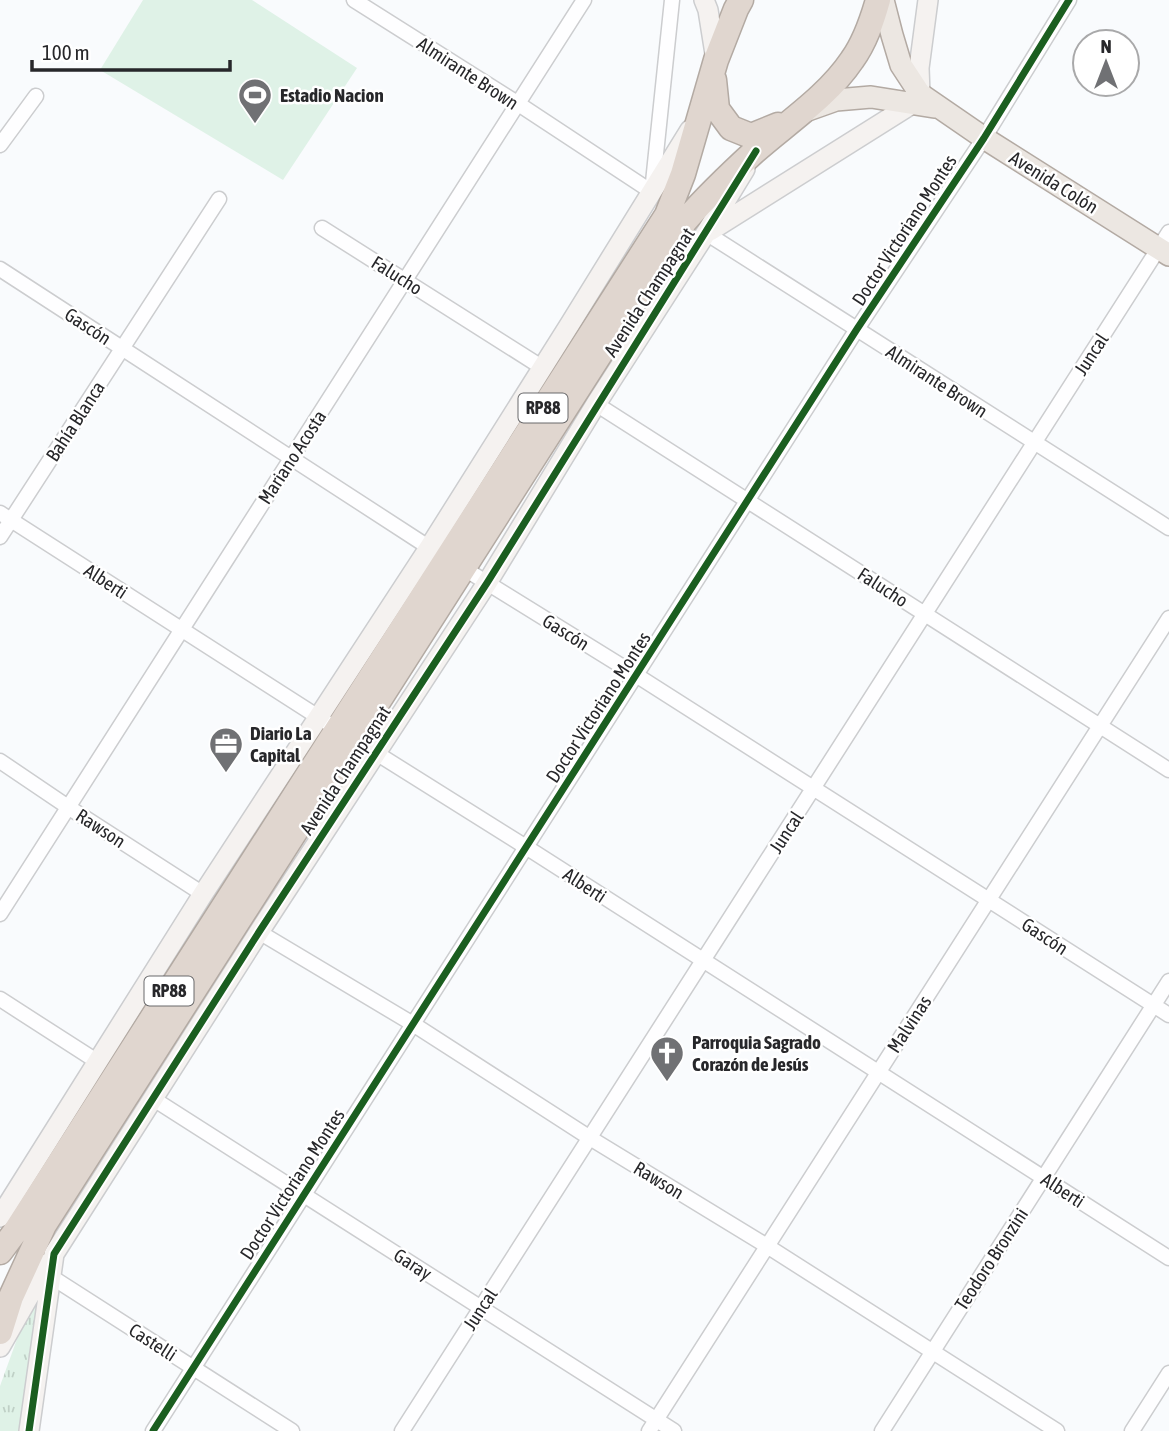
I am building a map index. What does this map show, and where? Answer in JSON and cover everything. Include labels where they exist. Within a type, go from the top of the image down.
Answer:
[{"type":"highway","name":"Avenida Champagnat","points":[[0,1332],[11,1297],[44,1225],[347,735],[447,558],[667,215],[683,174],[715,65],[741,0]]},
{"type":"highway","name":"Avenida Champagnat","points":[[447,558],[685,221],[708,195],[827,90],[852,60],[864,38],[878,0]]},
{"type":"highway","name":"Avenida Colón","points":[[715,65],[717,109],[730,128],[751,136],[799,115]]},
{"type":"highway","name":"Avenida Champagnat","points":[[0,1252],[347,735]]},
{"type":"main road","points":[[883,0],[901,65],[916,99]]},
{"type":"main road","name":"Avenida Colón","points":[[799,115],[836,100],[871,97],[916,99],[940,108],[984,138],[1166,245]]},
{"type":"street","name":"Almirante Brown","points":[[354,0],[652,192]]},
{"type":"street","name":"Mariano Acosta","points":[[0,914],[584,0]]},
{"type":"street","name":"Avenida Champagnat","points":[[652,192],[672,0]]},
{"type":"street","name":"Avenida Colón","points":[[704,0],[708,10],[715,65]]},
{"type":"street","points":[[916,99],[928,0]]},
{"type":"street","name":"Doctor Victoriano Montes","points":[[153,1431],[857,330],[984,138],[1069,0]]},
{"type":"street","points":[[0,145],[36,96]]},
{"type":"street","name":"Avenida Champagnat","points":[[706,233],[916,99]]},
{"type":"street","name":"Avenida Champagnat","points":[[0,1347],[54,1254],[259,932],[347,735],[447,558],[543,368],[700,113]]},
{"type":"street","name":"Avenida Champagnat","points":[[0,1217],[204,894],[487,583],[756,151]]},
{"type":"street","name":"Bahía Blanca","points":[[0,537],[6,517],[219,199]]},
{"type":"street","name":"Falucho","points":[[322,228],[543,368]]},
{"type":"street","name":"Almirante Brown","points":[[706,233],[1169,528]]},
{"type":"street","name":"Juncal","points":[[402,1431],[1035,442],[1166,245]]},
{"type":"street","name":"Gascón","points":[[0,269],[290,458],[1169,1015]]},
{"type":"street","name":"Falucho","points":[[596,404],[1169,770]]},
{"type":"street","name":"Alberti","points":[[6,517],[1169,1258]]},
{"type":"street","name":"Malvinas","points":[[652,1425],[1169,618]]},
{"type":"street","name":"Rawson","points":[[0,761],[204,894]]},
{"type":"street","name":"Rawson","points":[[259,932],[413,1024],[1057,1431]]},
{"type":"street","name":"Teodoro Bronzini","points":[[882,1431],[1169,981]]},
{"type":"street","points":[[0,999],[98,1062]]},
{"type":"street","name":"Garay","points":[[152,1098],[481,1308],[652,1425],[674,1431]]},
{"type":"street","name":"Avenida Champagnat","points":[[29,1431],[54,1254]]},
{"type":"street","name":"Castelli","points":[[50,1276],[292,1431]]},
{"type":"street","points":[[1132,1431],[1169,1373]]},
{"type":"green space","name":"Estadio Nacion","points":[[143,0],[252,0],[357,68],[283,180],[100,70]]},
{"type":"green space","points":[[39,1294],[22,1431],[0,1431],[0,1386],[21,1328]]},
{"type":"cycle path","points":[[153,1431],[857,329],[984,138],[1069,0]]},
{"type":"cycle path","points":[[29,1431],[54,1254],[259,932],[487,583],[756,151]]},
{"type":"place","name":"Estadio Nacion","points":[[255,125]]},
{"type":"place","name":"Diario La Capital","points":[[226,774]]},
{"type":"place","name":"Parroquia Sagrado Corazón de Jesús","points":[[667,1083]]}]
